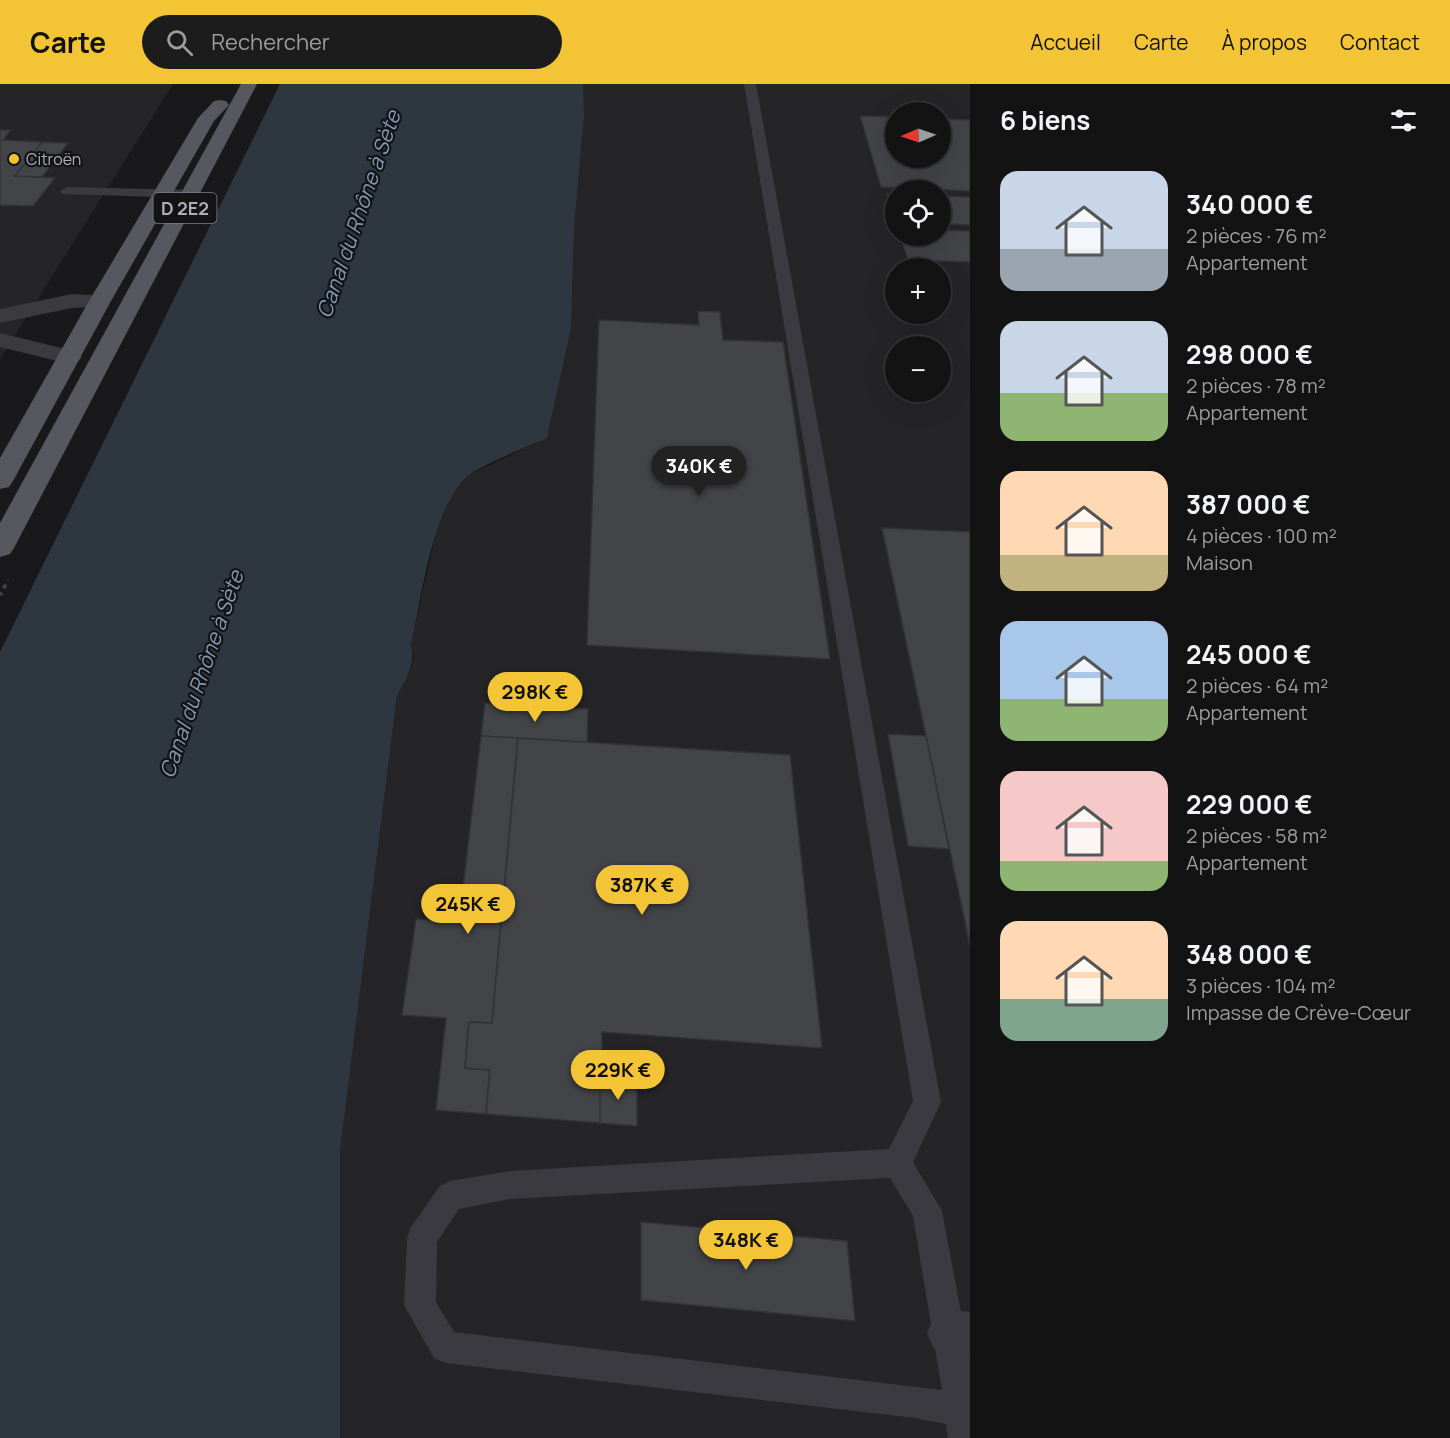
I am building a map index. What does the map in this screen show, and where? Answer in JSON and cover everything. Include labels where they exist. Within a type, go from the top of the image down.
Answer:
[{"type":"main road","name":"D 2E2","points":[[0,481],[100,301],[207,118],[240,84]]},
{"type":"main road","name":"D 2E2","points":[[0,549],[119,331],[249,84]]},
{"type":"main road","points":[[70,357],[119,331],[100,301]]},
{"type":"street","points":[[0,316],[72,301],[100,301]]},
{"type":"street","points":[[0,340],[70,357]]},
{"type":"lane","points":[[750,84],[927,1102],[897,1163]]},
{"type":"lane","points":[[67,191],[192,194]]},
{"type":"lane","points":[[897,1163],[927,1211],[960,1334],[963,1424],[915,1402],[445,1347],[420,1305],[422,1238],[450,1196],[510,1185],[897,1163]]},
{"type":"shaded area","points":[[0,84],[173,84],[0,359]]},
{"type":"shaded area","points":[[583,84],[970,84],[970,1438],[340,1438],[340,1151],[397,696],[411,669],[414,656],[411,645],[436,532],[451,497],[469,475],[547,438],[571,329],[574,228],[584,116]]},
{"type":"water","name":"Canal du Rhône à Sète","points":[[280,84],[583,84],[584,116],[574,228],[571,329],[547,438],[494,461],[468,476],[455,491],[445,510],[424,579],[411,645],[411,665],[397,696],[340,1151],[340,1438],[0,1438],[0,652]]},
{"type":"building","points":[[860,116],[885,117],[885,168],[951,168],[951,119],[970,120],[970,191],[951,190],[951,180],[885,180],[885,187],[881,187]]},
{"type":"building","name":"Citroën","points":[[0,130],[11,130],[3,140],[42,142],[15,176],[55,178],[33,206],[0,205]]},
{"type":"building","points":[[42,142],[68,143],[42,177],[15,176]]},
{"type":"building","points":[[951,196],[970,197],[970,225],[951,224]]},
{"type":"building","points":[[951,230],[970,231],[970,262],[951,261],[951,258],[907,258],[903,246],[951,246]]},
{"type":"building","points":[[698,311],[720,312],[723,340],[783,342],[830,659],[587,645],[599,320],[699,325]]},
{"type":"building","points":[[882,528],[970,532],[970,946],[926,736]]},
{"type":"building","points":[[485,703],[588,709],[587,743],[481,736]]},
{"type":"building","points":[[888,734],[926,736],[949,849],[908,846]]},
{"type":"building","points":[[481,736],[518,738],[492,1023],[469,1022],[465,1068],[490,1070],[486,1114],[436,1110],[446,1018],[402,1015],[416,919],[459,922]]},
{"type":"building","points":[[518,738],[790,755],[822,1048],[602,1032],[600,1123],[486,1114],[490,1070],[465,1068],[469,1022],[492,1023]]},
{"type":"building","points":[[600,1075],[637,1078],[637,1126],[600,1123]]},
{"type":"building","points":[[641,1222],[847,1241],[855,1321],[641,1300]]},
{"type":"place","name":"Citroën","points":[[14,159]]}]
